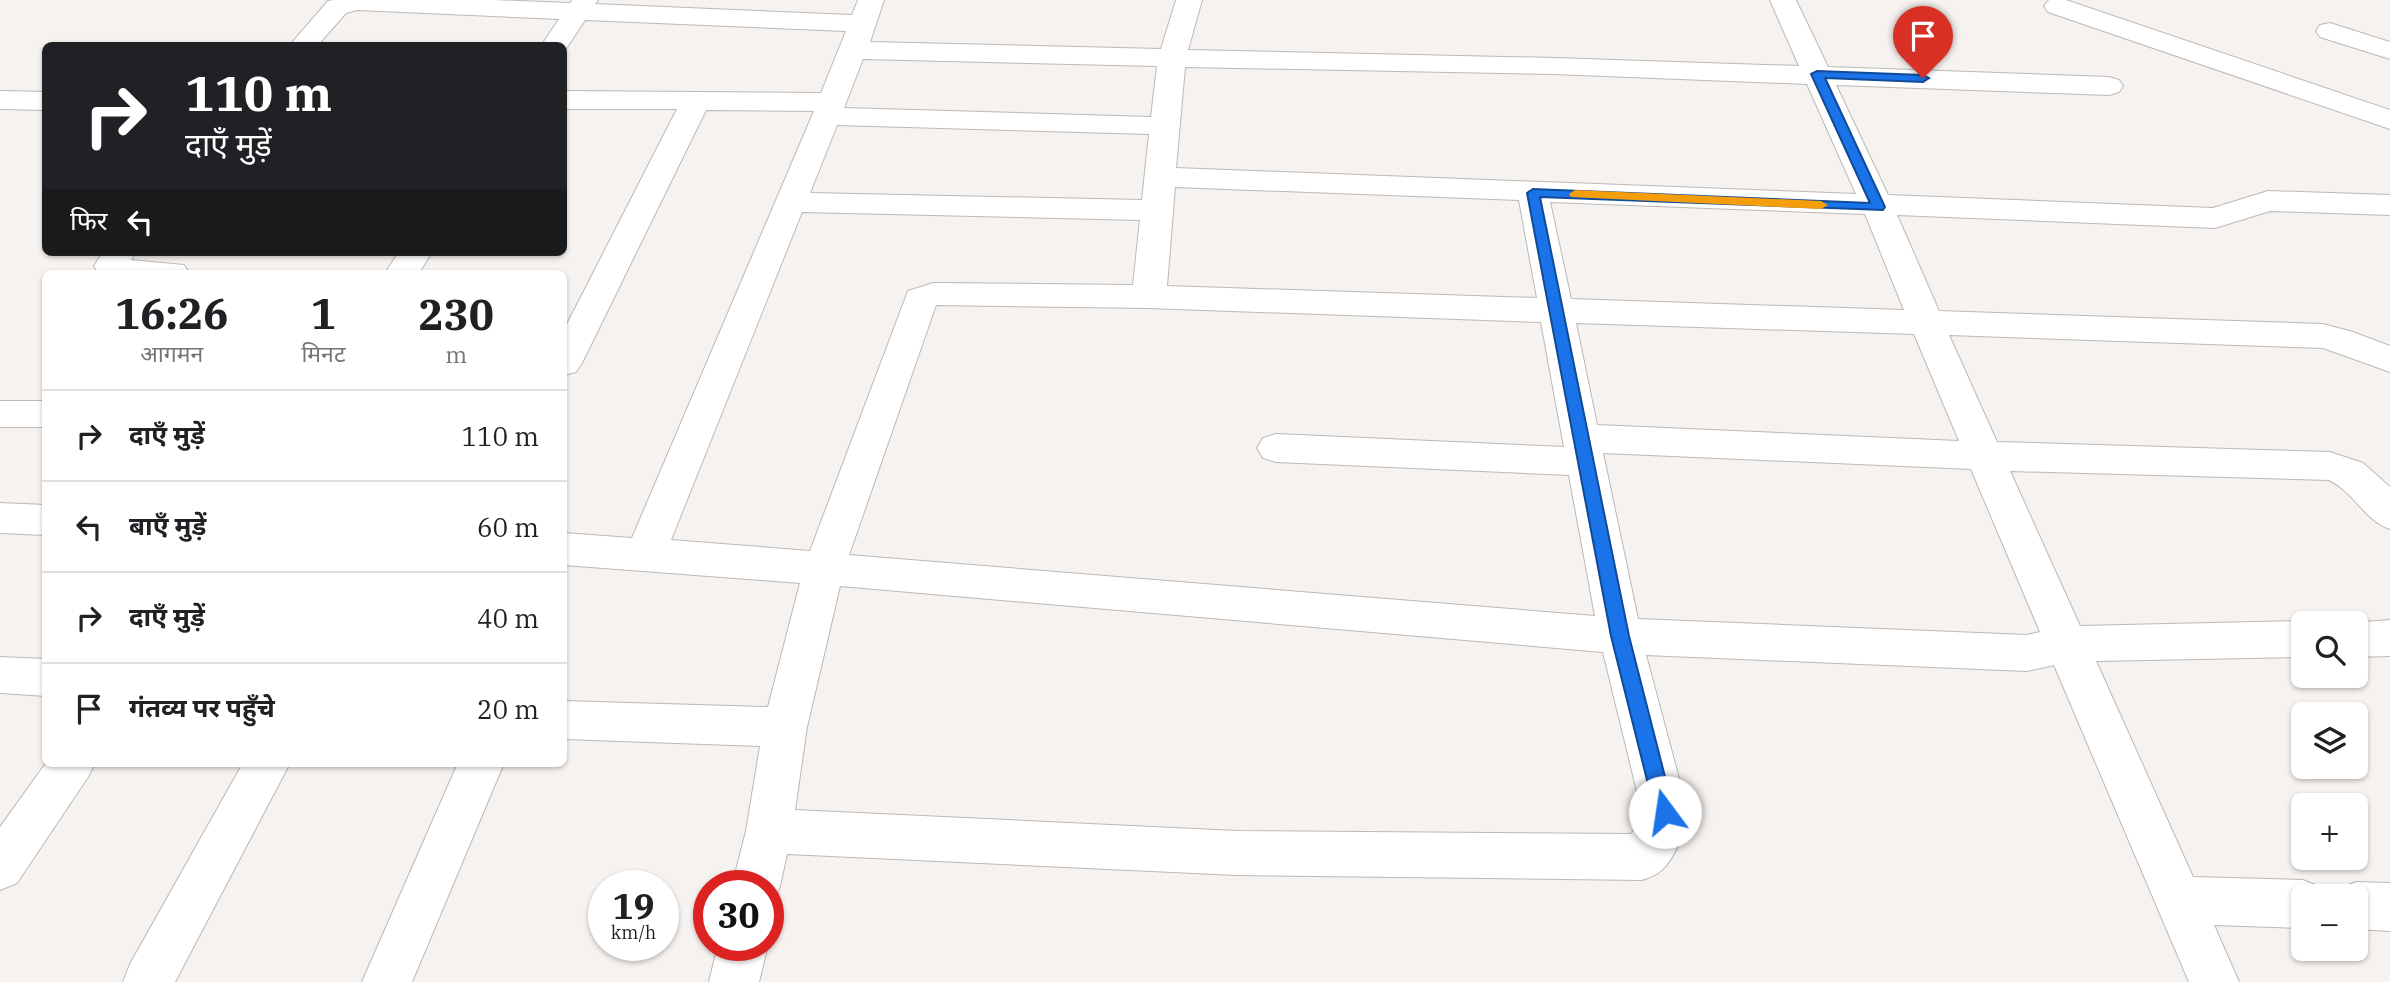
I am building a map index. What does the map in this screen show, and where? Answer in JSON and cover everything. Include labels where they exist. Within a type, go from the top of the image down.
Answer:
[{"type":"street","points":[[1149,297],[1172,58],[1189,0]]},
{"type":"street","points":[[1783,0],[1878,207],[2214,982]]},
{"type":"street","points":[[306,42],[333,11],[347,2],[582,5],[862,25],[1172,58],[1817,74],[2109,86]]},
{"type":"street","points":[[557,42],[582,5]]},
{"type":"street","points":[[2057,6],[2390,120]]},
{"type":"street","points":[[645,555],[862,25]]},
{"type":"street","points":[[2330,31],[2390,51]]},
{"type":"street","points":[[0,100],[42,101]]},
{"type":"street","points":[[567,100],[696,101],[1165,126]]},
{"type":"street","points":[[567,357],[696,101]]},
{"type":"street","points":[[1160,177],[2215,218],[2268,201],[2377,204],[2390,237]]},
{"type":"street","points":[[769,831],[1237,853],[1642,858],[1655,843],[1665,812],[1620,636],[1533,193]]},
{"type":"street","points":[[790,202],[1157,210]]},
{"type":"street","points":[[114,270],[110,266],[117,256]]},
{"type":"street","points":[[760,870],[785,727],[824,569],[919,299],[933,294],[1149,297],[2323,336],[2341,340],[2390,360]]},
{"type":"street","points":[[0,414],[42,414]]},
{"type":"street","points":[[1276,449],[1985,456],[2330,466],[2343,469],[2362,480],[2390,514]]},
{"type":"street","points":[[0,518],[42,520]]},
{"type":"street","points":[[567,549],[1620,636],[2027,653],[2067,644],[2291,639]]},
{"type":"street","points":[[2368,639],[2390,638]]},
{"type":"street","points":[[0,675],[42,678]]},
{"type":"street","points":[[567,720],[785,727]]},
{"type":"street","points":[[0,867],[69,767]]},
{"type":"street","points":[[148,982],[265,767]]},
{"type":"street","points":[[387,982],[479,767]]},
{"type":"street","points":[[2177,900],[2291,904]]},
{"type":"street","points":[[2368,906],[2390,907]]},
{"type":"street","points":[[734,982],[739,961]]},
{"type":"slow traffic","points":[[1575,194],[1821,205]]},
{"type":"route","points":[[1665,812],[1620,636],[1533,193],[1878,207],[1817,74],[1923,78]]}]
